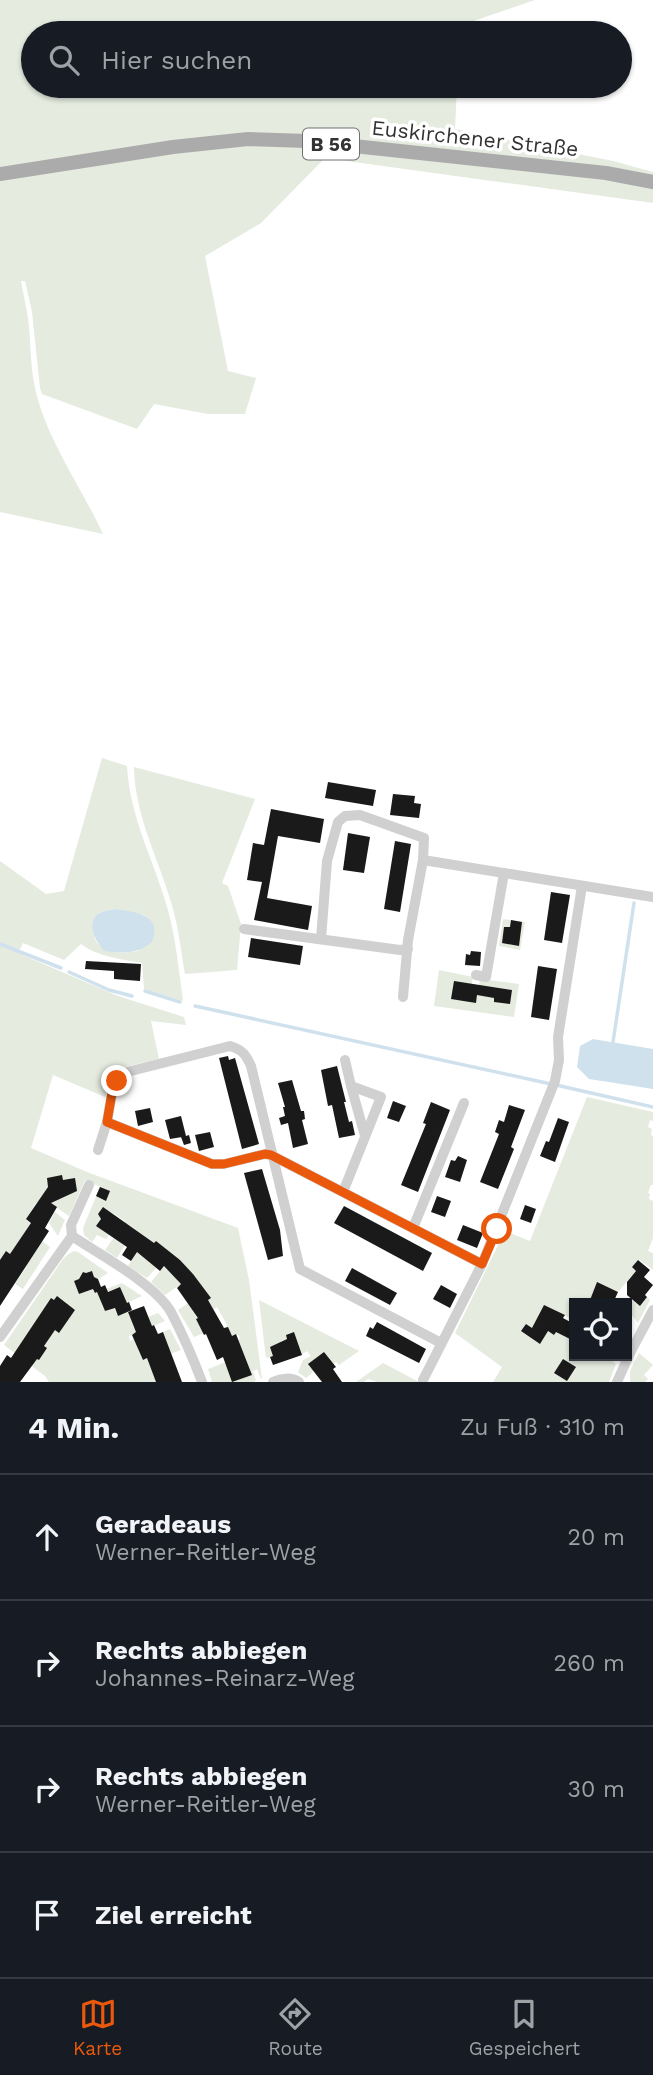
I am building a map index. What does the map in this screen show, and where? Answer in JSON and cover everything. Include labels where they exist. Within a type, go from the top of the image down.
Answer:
[{"type":"main road","name":"Euskirchener Straße","points":[[0,174],[173,147],[248,139],[307,141],[593,172],[653,183]]},
{"type":"street","points":[[321,939],[327,861],[336,827],[345,816],[360,815],[424,838],[404,997]]},
{"type":"street","points":[[423,860],[653,897]]},
{"type":"street","points":[[476,975],[486,976],[504,873]]},
{"type":"street","points":[[423,1380],[482,1264],[555,1081],[559,1060],[558,1037],[582,886]]},
{"type":"street","points":[[244,929],[408,949]]},
{"type":"street","points":[[98,1150],[107,1122],[113,1087],[121,1076],[127,1072],[230,1046],[240,1049],[251,1066],[300,1269],[440,1343]]},
{"type":"street","points":[[345,1060],[365,1136]]},
{"type":"street","points":[[343,1192],[380,1097],[351,1086]]},
{"type":"street","points":[[413,1228],[464,1103]]},
{"type":"street","points":[[107,1122],[212,1164],[271,1155],[482,1264]]},
{"type":"street","points":[[0,1337],[72,1236],[71,1225],[89,1185]]},
{"type":"street","points":[[72,1236],[142,1283],[170,1311],[183,1334],[202,1382]]},
{"type":"street","points":[[617,1382],[653,1310]]},
{"type":"street","points":[[273,1382],[280,1379],[294,1380]]},
{"type":"shaded area","points":[[0,0],[535,0],[474,21],[21,21],[21,98],[456,98],[455,129],[613,161],[653,172],[653,203],[325,158],[261,223],[205,256],[228,371],[256,378],[245,414],[208,414],[154,404],[137,429],[42,394],[32,312],[25,281],[21,281],[28,318],[33,379],[40,408],[56,445],[103,534],[0,512]]},
{"type":"shaded area","points":[[102,758],[127,766],[138,822],[171,921],[183,1001],[144,989],[142,963],[102,955],[81,944],[64,960],[23,943],[18,953],[118,996],[184,1017],[186,1025],[151,1021],[159,1059],[124,1067],[114,1075],[105,1097],[53,1075],[31,1148],[87,1172],[238,1228],[249,1280],[262,1379],[257,1369],[253,1371],[256,1381],[253,1382],[212,1382],[208,1369],[244,1355],[242,1350],[238,1352],[234,1342],[240,1339],[238,1334],[231,1336],[217,1307],[196,1319],[204,1333],[194,1337],[178,1310],[188,1303],[194,1311],[210,1298],[187,1280],[193,1274],[180,1260],[169,1270],[181,1284],[165,1295],[151,1282],[165,1265],[170,1253],[156,1241],[143,1256],[156,1268],[147,1278],[128,1266],[139,1249],[135,1229],[127,1224],[125,1245],[117,1258],[105,1250],[125,1221],[103,1207],[97,1226],[109,1235],[106,1239],[97,1235],[92,1242],[84,1235],[83,1228],[100,1187],[85,1180],[69,1216],[50,1203],[36,1203],[26,1219],[38,1227],[42,1241],[50,1247],[23,1289],[15,1284],[27,1266],[6,1252],[0,1266],[0,861],[46,894],[64,891]],"holes":[[[115,909],[144,915],[153,924],[138,951],[111,951],[96,941],[94,929],[100,912]]]},
{"type":"shaded area","points":[[134,767],[255,799],[222,883],[228,886],[241,924],[237,970],[185,974],[173,909],[139,804]]},
{"type":"shaded area","points":[[503,919],[525,922],[520,950],[499,946]]},
{"type":"shaded area","points":[[439,970],[473,977],[469,1002],[476,1003],[480,979],[519,984],[514,1017],[434,1006]]},
{"type":"shaded area","points":[[587,1097],[653,1112],[653,1121],[650,1120],[648,1127],[652,1129],[653,1136],[653,1185],[648,1193],[649,1199],[653,1201],[653,1238],[648,1251],[653,1253],[653,1270],[638,1260],[632,1267],[636,1271],[618,1292],[597,1283],[591,1298],[569,1298],[569,1318],[544,1305],[539,1314],[539,1326],[554,1335],[556,1331],[569,1338],[569,1361],[612,1361],[616,1364],[609,1382],[493,1382],[502,1367],[455,1333],[505,1231],[530,1241]]},
{"type":"shaded area","points":[[55,1212],[65,1220],[58,1236],[49,1223]]},
{"type":"shaded area","points":[[74,1251],[108,1273],[98,1279],[92,1271],[83,1272],[79,1279],[74,1281],[79,1294],[93,1289],[95,1293],[122,1283],[142,1296],[127,1303],[120,1287],[105,1293],[100,1299],[105,1311],[114,1308],[118,1316],[128,1312],[134,1328],[150,1322],[148,1317],[158,1313],[165,1321],[129,1336],[130,1341],[135,1339],[143,1360],[169,1349],[163,1332],[170,1329],[181,1350],[170,1354],[156,1382],[49,1382],[4,1345],[63,1259]]},
{"type":"shaded area","points":[[647,1297],[650,1300],[638,1323],[632,1315],[632,1300],[640,1306]]},
{"type":"shaded area","points":[[259,1300],[359,1351],[339,1365],[336,1362],[333,1364],[324,1352],[314,1371],[306,1378],[298,1372],[303,1360],[311,1356],[307,1351],[300,1356],[293,1332],[281,1341],[273,1356],[266,1358]]},
{"type":"shaded area","points":[[639,1353],[653,1365],[644,1375],[648,1379],[645,1382],[630,1382],[630,1371]]},
{"type":"shaded area","points":[[383,1363],[419,1382],[377,1382],[368,1379],[356,1382]]},
{"type":"water","points":[[115,909],[138,913],[150,920],[154,925],[152,942],[135,951],[104,951],[95,938],[94,918],[100,913]]},
{"type":"water","points":[[593,1039],[653,1049],[653,1089],[589,1079],[577,1067],[580,1046]]},
{"type":"building","points":[[328,782],[376,790],[373,806],[325,798]]},
{"type":"building","points":[[393,794],[415,796],[414,803],[421,804],[419,818],[390,815]]},
{"type":"building","points":[[271,809],[324,819],[320,843],[278,836],[267,898],[312,906],[308,930],[254,920],[262,882],[247,880],[253,843],[264,845]]},
{"type":"building","points":[[348,833],[370,837],[364,873],[343,870]]},
{"type":"building","points":[[395,841],[411,844],[400,912],[384,909]]},
{"type":"building","points":[[551,892],[570,895],[562,943],[544,940]]},
{"type":"building","points":[[511,920],[522,922],[519,946],[502,943],[504,927],[510,927]]},
{"type":"building","points":[[251,938],[303,946],[300,965],[248,957]]},
{"type":"building","points":[[471,951],[481,952],[480,966],[465,965],[466,954],[470,955]]},
{"type":"building","points":[[86,961],[141,964],[140,981],[114,979],[114,971],[85,969]]},
{"type":"building","points":[[538,966],[557,969],[549,1020],[531,1017]]},
{"type":"building","points":[[454,981],[512,990],[510,1004],[494,1002],[494,998],[477,995],[476,1003],[451,999]]},
{"type":"building","points":[[228,1056],[229,1060],[235,1058],[259,1144],[242,1149],[219,1058]]},
{"type":"building","points":[[337,1066],[349,1122],[352,1121],[355,1135],[339,1138],[332,1105],[328,1106],[321,1070]]},
{"type":"building","points":[[292,1080],[301,1111],[304,1111],[305,1119],[302,1120],[308,1144],[293,1148],[288,1123],[281,1125],[279,1118],[285,1116],[285,1107],[278,1083]]},
{"type":"building","points":[[393,1101],[406,1106],[399,1122],[387,1118]]},
{"type":"building","points":[[431,1102],[450,1110],[418,1192],[401,1185],[426,1124],[423,1123]]},
{"type":"building","points":[[509,1105],[525,1110],[511,1147],[514,1149],[498,1189],[480,1182],[499,1134],[495,1132],[499,1120],[504,1122]]},
{"type":"building","points":[[150,1108],[153,1122],[138,1126],[135,1111]]},
{"type":"building","points":[[181,1116],[186,1136],[189,1135],[191,1143],[184,1145],[181,1137],[170,1139],[165,1120]]},
{"type":"building","points":[[558,1118],[569,1122],[555,1162],[540,1156],[546,1141],[549,1142]]},
{"type":"building","points":[[210,1132],[214,1147],[199,1151],[195,1135]]},
{"type":"building","points":[[458,1156],[467,1160],[460,1182],[445,1177],[451,1160],[455,1161]]},
{"type":"building","points":[[262,1169],[280,1230],[283,1256],[268,1260],[244,1173]]},
{"type":"building","points":[[62,1175],[63,1180],[75,1178],[77,1191],[51,1203],[57,1207],[45,1228],[49,1231],[0,1306],[0,1260],[6,1251],[10,1254],[31,1223],[26,1219],[48,1187],[47,1178]]},
{"type":"building","points":[[100,1187],[110,1191],[106,1201],[96,1196]]},
{"type":"building","points":[[437,1196],[451,1201],[445,1217],[431,1212]]},
{"type":"building","points":[[525,1205],[536,1209],[531,1223],[520,1219]]},
{"type":"building","points":[[344,1206],[432,1253],[423,1271],[334,1223]]},
{"type":"building","points":[[103,1207],[154,1243],[156,1241],[193,1274],[211,1298],[208,1300],[224,1328],[228,1327],[232,1336],[236,1334],[252,1375],[232,1382],[223,1357],[217,1360],[196,1319],[198,1318],[177,1288],[181,1284],[164,1266],[160,1271],[137,1252],[131,1261],[122,1255],[127,1247],[96,1226],[101,1219],[98,1214]]},
{"type":"building","points":[[463,1225],[483,1233],[477,1248],[457,1240]]},
{"type":"building","points":[[638,1260],[650,1270],[644,1277],[653,1285],[640,1306],[627,1295],[627,1282],[636,1271],[632,1267]]},
{"type":"building","points":[[352,1268],[397,1293],[390,1305],[345,1281]]},
{"type":"building","points":[[92,1271],[101,1287],[105,1285],[108,1292],[120,1287],[132,1310],[118,1316],[115,1308],[105,1311],[93,1289],[79,1294],[74,1281],[79,1279],[83,1272]]},
{"type":"building","points":[[597,1282],[618,1292],[615,1298],[591,1298]]},
{"type":"building","points":[[441,1285],[457,1294],[450,1308],[433,1299]]},
{"type":"building","points":[[57,1296],[75,1310],[59,1333],[55,1330],[44,1346],[47,1348],[39,1360],[37,1359],[20,1382],[0,1382],[0,1366],[7,1355],[11,1358],[51,1298],[54,1300]]},
{"type":"building","points":[[544,1305],[565,1315],[563,1318],[569,1321],[569,1338],[548,1331],[540,1344],[521,1331],[526,1324],[532,1328]]},
{"type":"building","points":[[144,1306],[152,1326],[154,1325],[158,1334],[163,1332],[182,1382],[156,1382],[147,1358],[143,1360],[132,1335],[136,1332],[128,1312]]},
{"type":"building","points":[[377,1322],[426,1349],[419,1363],[366,1336],[370,1327],[373,1329]]},
{"type":"building","points":[[294,1332],[302,1355],[273,1365],[270,1347],[287,1339],[286,1335]]},
{"type":"building","points":[[324,1352],[336,1367],[333,1369],[342,1382],[322,1382],[308,1364]]},
{"type":"building","points":[[563,1359],[576,1367],[567,1381],[554,1373]]},
{"type":"waterway","points":[[613,1042],[634,903]]},
{"type":"waterway","points":[[0,944],[61,968]]},
{"type":"waterway","points":[[69,972],[109,990],[132,996]]},
{"type":"waterway","points":[[145,991],[180,1002]]},
{"type":"waterway","points":[[195,1006],[551,1084]]},
{"type":"waterway","points":[[556,1085],[653,1107]]},
{"type":"route","points":[[117,1081],[113,1087],[107,1122],[212,1164],[271,1155],[482,1264],[497,1229]]}]
